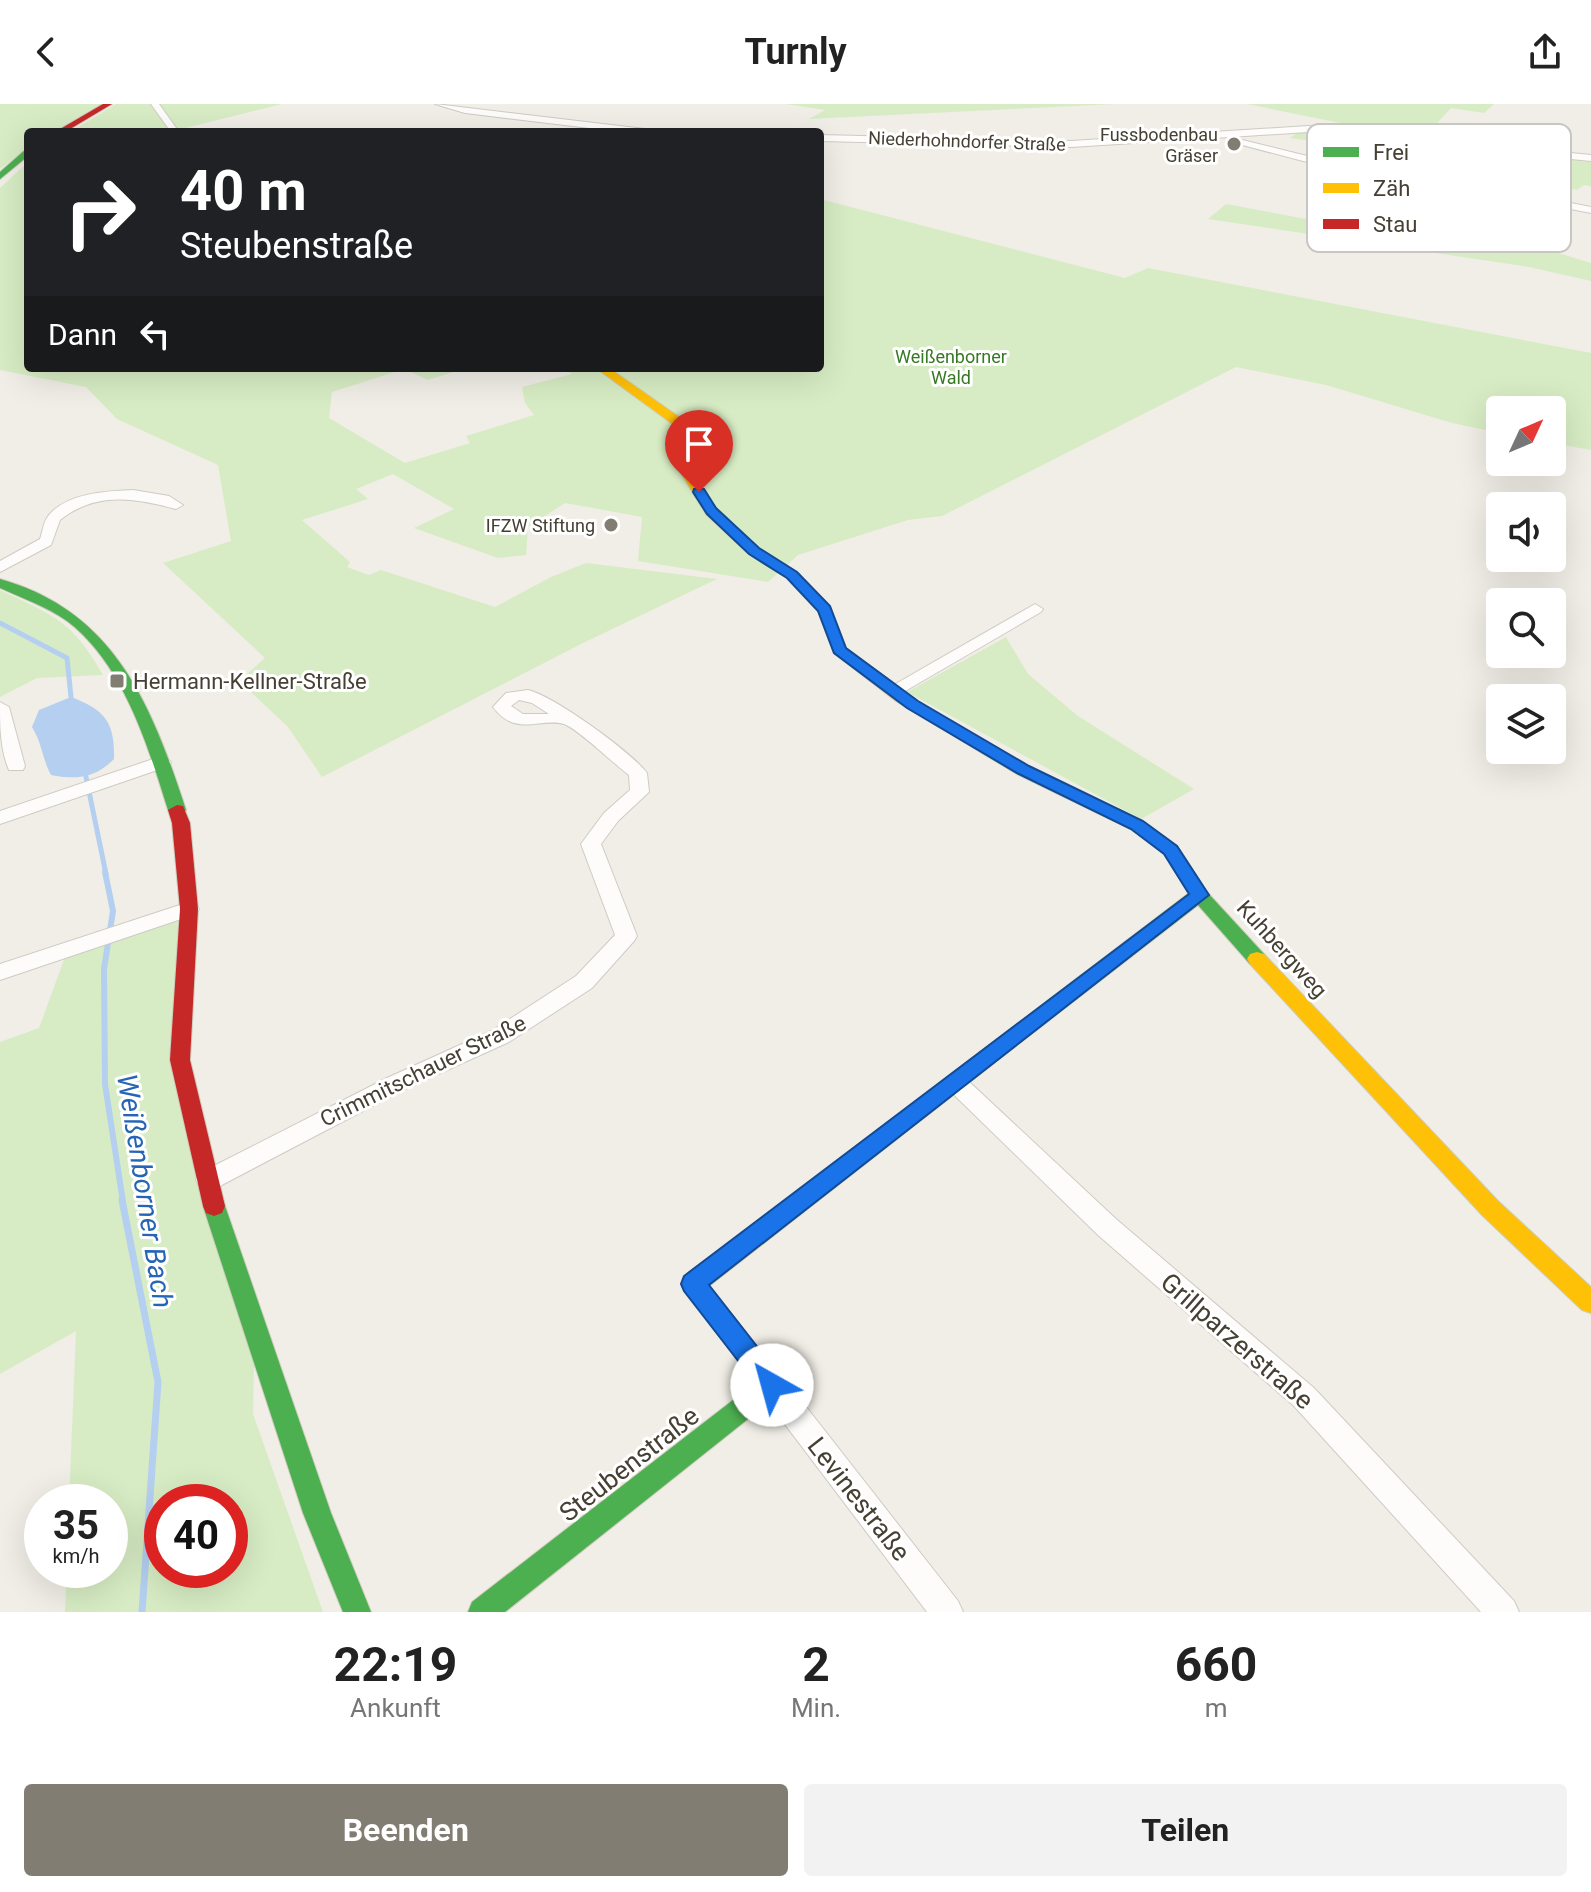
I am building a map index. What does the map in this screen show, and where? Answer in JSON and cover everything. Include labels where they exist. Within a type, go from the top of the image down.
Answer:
[{"type":"street","points":[[66,128],[108,104]]},
{"type":"street","points":[[155,104],[172,128]]},
{"type":"street","points":[[439,104],[465,111],[611,128]]},
{"type":"street","name":"Niederhohndorfer Straße","points":[[824,138],[1071,144],[1307,129]]},
{"type":"street","points":[[1214,136],[1307,159]]},
{"type":"street","points":[[0,176],[24,155]]},
{"type":"street","name":"Niederhohndorfer Straße","points":[[1571,156],[1591,158]]},
{"type":"street","points":[[1571,206],[1591,210]]},
{"type":"street","name":"Kuhbergweg","points":[[608,372],[695,434],[698,446],[687,473],[711,511],[754,551],[792,575],[825,610],[839,650],[912,705],[1023,770],[1137,825],[1171,850],[1199,895],[1490,1208],[1591,1302]]},
{"type":"street","points":[[0,567],[46,542],[51,521],[60,512],[74,506],[107,496],[124,495],[165,498],[176,505]]},
{"type":"street","points":[[0,583],[72,618],[93,637],[121,677],[162,762],[181,823],[189,909],[180,1060],[217,1217],[317,1513],[357,1612]]},
{"type":"street","points":[[894,690],[1035,609]]},
{"type":"street","points":[[0,707],[16,766]]},
{"type":"street","name":"Crimmitschauer Straße","points":[[209,1180],[395,1084],[501,1036],[584,982],[626,936],[591,844],[605,823],[640,792],[638,773],[565,719]]},
{"type":"street","points":[[0,818],[162,762]]},
{"type":"street","points":[[772,1385],[693,1284],[1199,895]]},
{"type":"street","points":[[0,972],[189,909]]},
{"type":"street","name":"Grillparzerstraße","points":[[956,1083],[1107,1227],[1304,1397],[1503,1612]]},
{"type":"street","name":"Steubenstraße","points":[[482,1612],[772,1385]]},
{"type":"street","name":"Levinestraße","points":[[772,1385],[947,1612]]},
{"type":"green space","points":[[0,104],[104,104],[61,128],[24,128],[24,150],[0,169]]},
{"type":"green space","points":[[116,104],[282,104],[185,128],[77,128]]},
{"type":"green space","points":[[785,104],[1115,104],[809,119],[825,110]]},
{"type":"green space","points":[[1247,104],[1494,104],[1484,113],[1451,108],[1436,124],[1345,124]]},
{"type":"green space","points":[[1307,131],[1307,140],[1290,138],[1297,133],[1272,133]]},
{"type":"green space","points":[[1571,157],[1591,162],[1591,186],[1584,185],[1577,190],[1571,189]]},
{"type":"green space","name":"Weißenborner Wald","points":[[24,166],[24,372],[395,372],[332,392],[329,418],[405,463],[470,443],[466,436],[534,415],[525,403],[522,387],[572,374],[568,372],[824,372],[824,200],[1125,278],[1148,268],[1591,353],[1591,450],[1566,446],[1566,396],[1486,396],[1486,430],[1452,423],[1326,385],[1236,367],[942,516],[908,520],[798,555],[768,582],[638,561],[642,517],[565,503],[528,527],[526,555],[498,558],[414,528],[454,509],[393,474],[356,489],[368,499],[302,520],[350,562],[347,567],[369,575],[381,570],[495,607],[551,577],[586,563],[717,579],[583,643],[322,777],[288,727],[239,681],[265,658],[163,563],[231,541],[218,465],[117,419],[86,387],[0,370],[0,188]]},
{"type":"green space","points":[[1226,204],[1307,219],[1307,234],[1208,219]]},
{"type":"green space","points":[[1429,252],[1555,252],[1591,263],[1591,281],[1529,267]]},
{"type":"green space","points":[[411,372],[453,372],[428,380]]},
{"type":"green space","points":[[0,590],[48,614],[71,631],[103,675],[37,678],[0,697]]},
{"type":"green space","points":[[1006,637],[1028,674],[1078,716],[1194,789],[1141,819],[907,692]]},
{"type":"green space","points":[[178,919],[180,1060],[254,1366],[253,1414],[323,1612],[65,1612],[66,1588],[128,1588],[128,1484],[70,1484],[76,1331],[0,1374],[0,1042],[39,1028],[65,957]]},
{"type":"water","points":[[71,697],[92,707],[106,719],[114,746],[114,759],[93,774],[69,777],[51,775],[32,727],[39,710]]},
{"type":"waterway","name":"Weißenborner Bach","points":[[0,623],[67,658],[71,697]]},
{"type":"waterway","name":"Weißenborner Bach","points":[[86,777],[106,874]]},
{"type":"waterway","name":"Weißenborner Bach","points":[[105,872],[113,911],[104,969],[105,1084],[123,1202]]},
{"type":"waterway","name":"Weißenborner Bach","points":[[122,1200],[158,1382],[142,1612]]},
{"type":"traffic: fast","points":[[0,176],[24,155]]},
{"type":"traffic: fast","points":[[0,583],[72,618],[90,633],[107,654],[149,733],[177,810]]},
{"type":"traffic: fast","points":[[902,698],[1023,770],[1137,825],[1171,850],[1199,895],[1257,959]]},
{"type":"traffic: fast","points":[[1006,1043],[1199,895]]},
{"type":"traffic: fast","points":[[214,1206],[317,1513],[357,1612]]},
{"type":"traffic: fast","points":[[482,1612],[768,1388]]},
{"type":"traffic: slow","points":[[608,372],[695,434],[698,446],[687,473],[711,511],[754,551],[792,575],[825,610],[839,650],[902,698]]},
{"type":"traffic: slow","points":[[1257,959],[1490,1208],[1591,1302]]},
{"type":"traffic: slow","points":[[768,1388],[772,1385],[693,1284],[1006,1043]]},
{"type":"traffic: jam","points":[[66,128],[108,104]]},
{"type":"traffic: jam","points":[[177,810],[181,823],[189,909],[180,1060],[214,1206]]},
{"type":"place","name":"Fussbodenbau Gräser","points":[[1234,144]]},
{"type":"place","name":"IFZW Stiftung","points":[[611,525]]},
{"type":"place","name":"Hermann-Kellner-Straße","points":[[117,681]]},
{"type":"route","points":[[699,492],[711,511],[754,551],[792,575],[825,610],[839,650],[912,705],[1023,770],[1137,825],[1171,850],[1199,895],[693,1284],[772,1385]]}]
